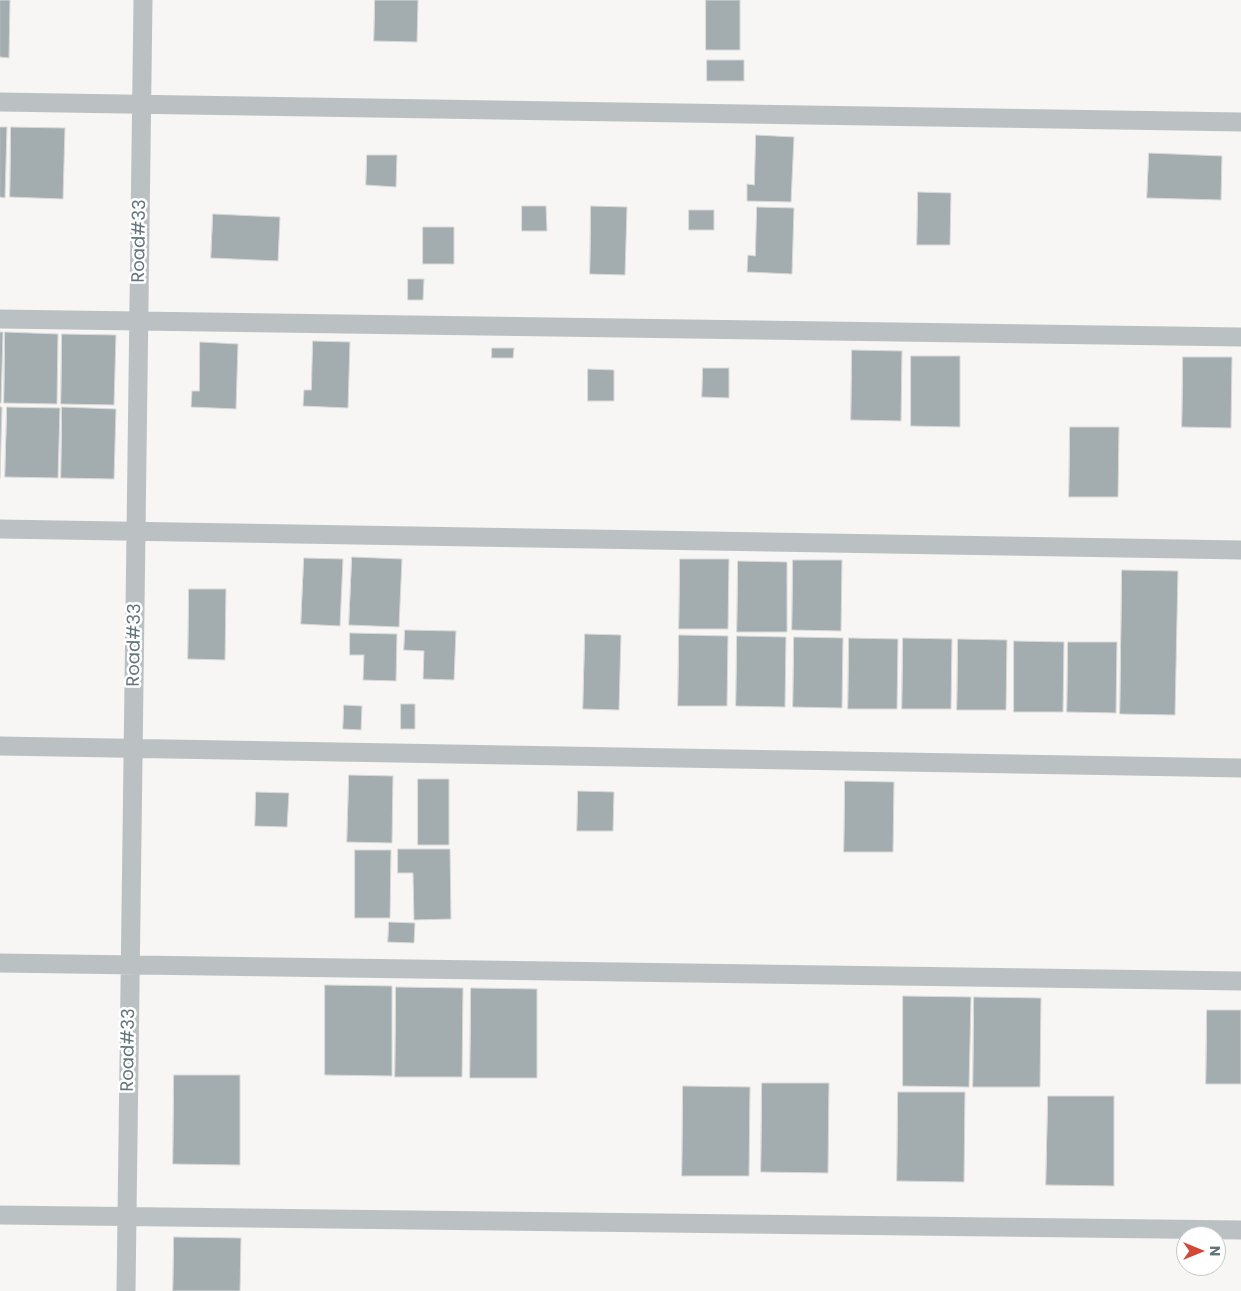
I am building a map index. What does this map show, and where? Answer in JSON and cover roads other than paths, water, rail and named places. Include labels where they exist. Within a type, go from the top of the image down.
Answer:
[{"type":"street","name":"Road#33","points":[[126,1291],[143,0]]},
{"type":"street","points":[[0,102],[1241,122]]},
{"type":"street","points":[[0,319],[1241,337]]},
{"type":"street","points":[[0,529],[1241,550]]},
{"type":"street","points":[[0,746],[1241,768]]},
{"type":"street","points":[[0,963],[1241,981]]},
{"type":"street","points":[[0,1215],[1241,1230]]}]
